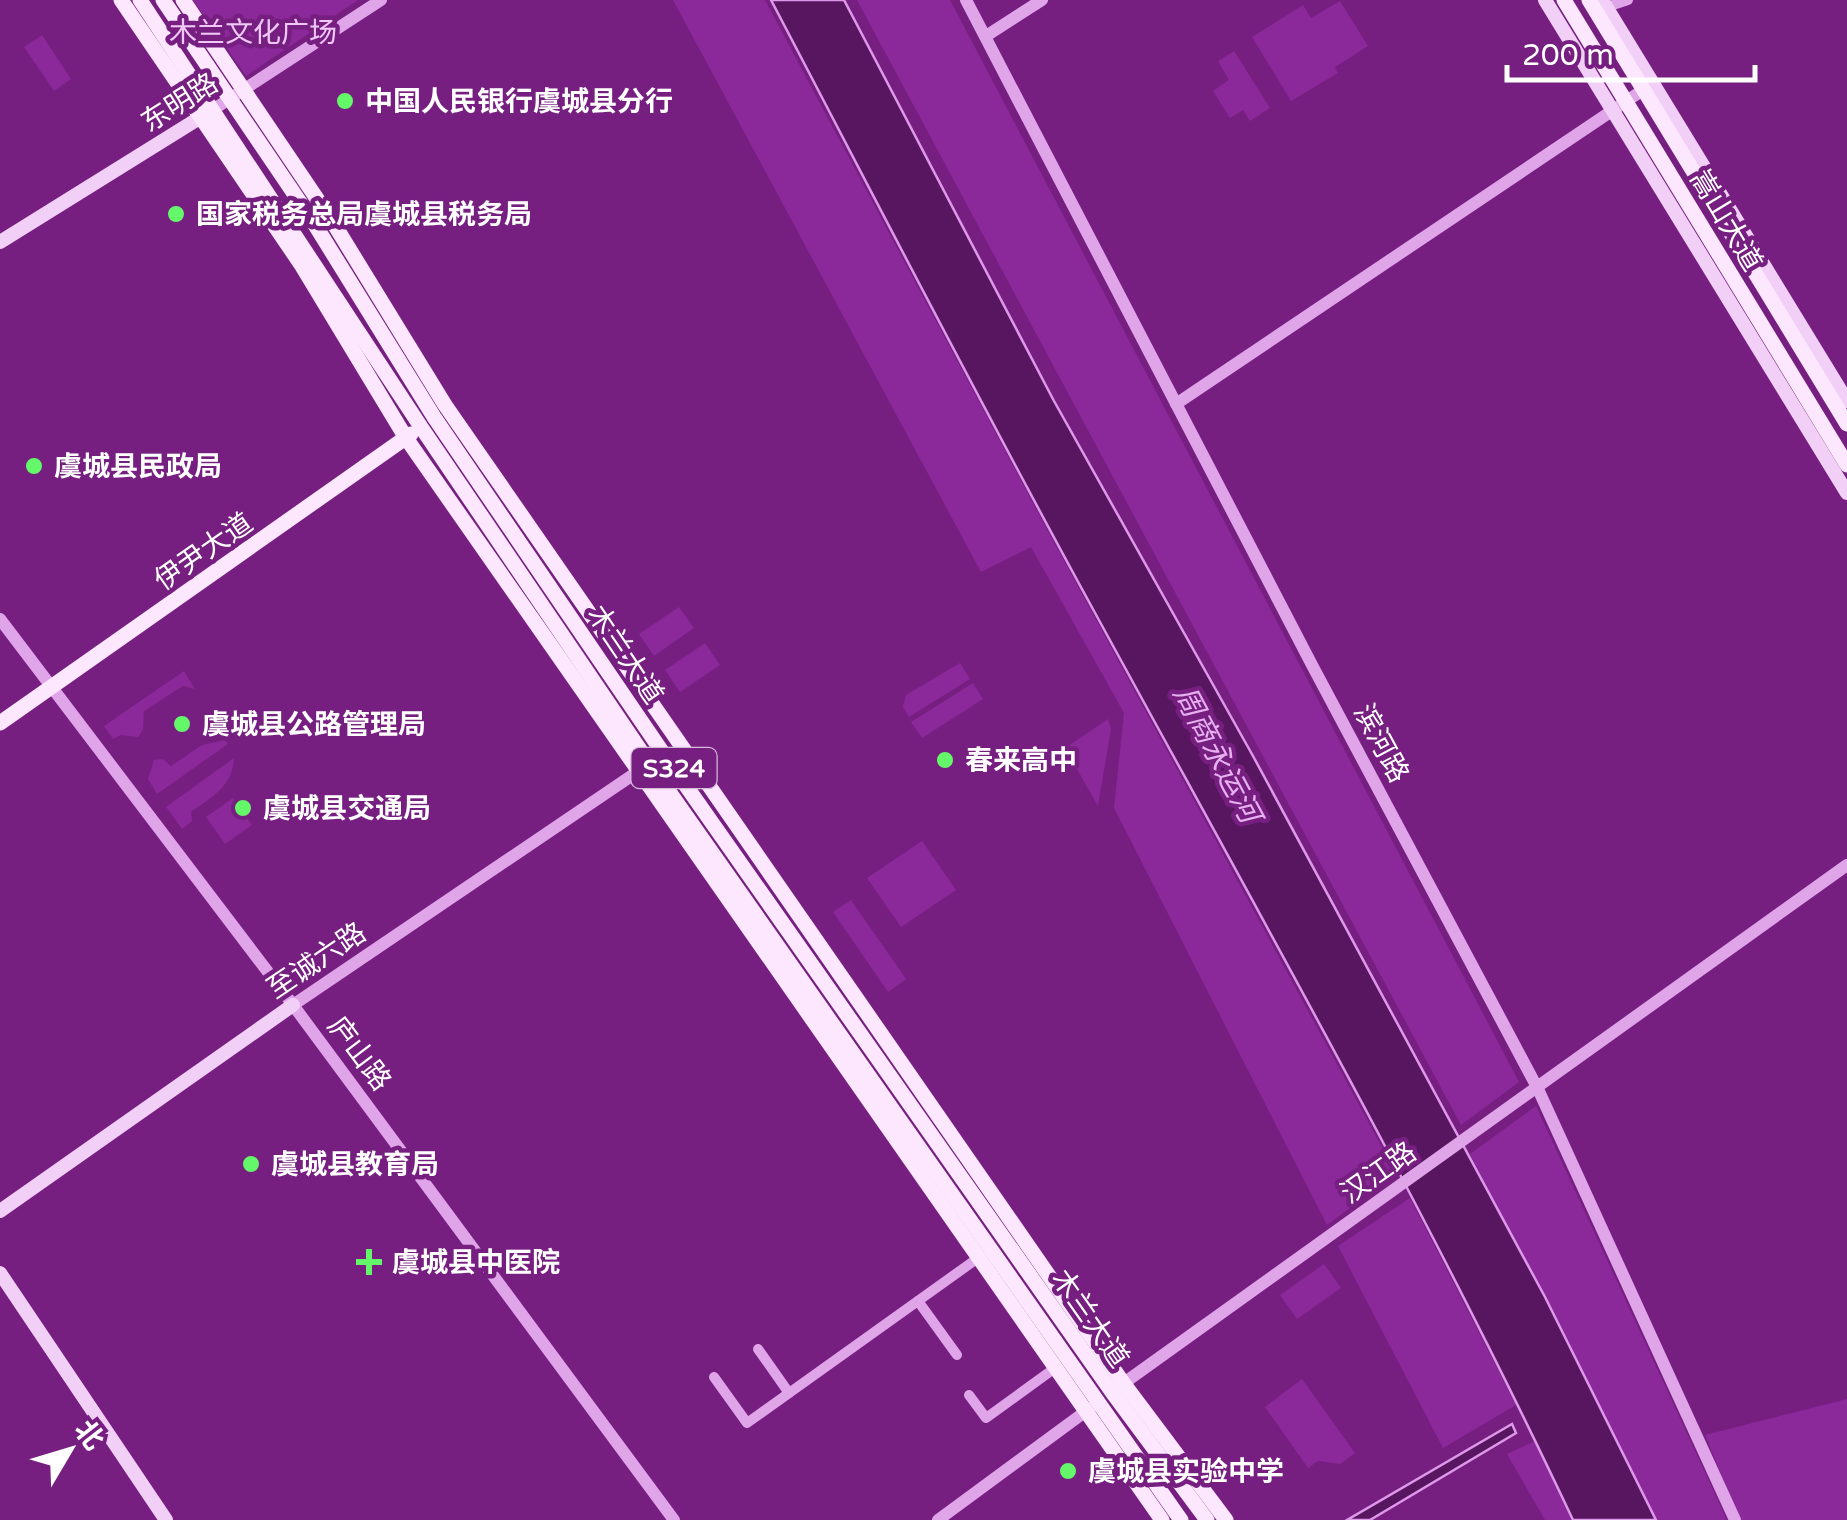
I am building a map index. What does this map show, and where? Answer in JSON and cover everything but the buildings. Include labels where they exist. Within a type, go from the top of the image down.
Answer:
[{"type":"main road","points":[[121,0],[207,113],[406,438],[643,767],[1054,1368],[1092,1407],[1162,1520]]},
{"type":"main road","name":"木兰大道","points":[[140,0],[207,113],[1118,1388],[1207,1520]]},
{"type":"main road","name":"木兰大道","points":[[162,0],[238,94],[428,422],[643,767],[1092,1407],[1180,1520]]},
{"type":"main road","points":[[183,0],[238,94],[334,224],[444,404],[1118,1388],[1226,1520]]},
{"type":"main road","points":[[1545,0],[1618,105],[1847,493]]},
{"type":"main road","name":"嵩山大道","points":[[1564,0],[1618,105],[1845,460]]},
{"type":"main road","points":[[1598,5],[1847,401]]},
{"type":"main road","name":"嵩山大道","points":[[1598,5],[1643,90],[1847,424]]},
{"type":"main road","name":"东明路","points":[[0,242],[207,113]]},
{"type":"main road","name":"伊尹大道","points":[[0,723],[428,422]]},
{"type":"main road","name":"至诚六路","points":[[0,1211],[293,1005]]},
{"type":"main road","points":[[0,1273],[166,1520]]},
{"type":"street","name":"东明路","points":[[207,113],[381,0]]},
{"type":"street","name":"滨河路","points":[[966,0],[1538,1089],[1734,1520]]},
{"type":"street","points":[[986,36],[1042,0]]},
{"type":"street","points":[[1598,5],[1628,0]]},
{"type":"street","points":[[1176,404],[1643,90]]},
{"type":"street","name":"庐山路","points":[[0,619],[293,1005],[674,1520]]},
{"type":"street","name":"至诚六路","points":[[293,1005],[664,753]]},
{"type":"street","name":"汉江路","points":[[938,1520],[1847,866]]},
{"type":"street","points":[[714,1377],[747,1423],[978,1258]]},
{"type":"street","points":[[918,1301],[956,1355]]},
{"type":"street","points":[[758,1349],[789,1393]]},
{"type":"street","points":[[969,1395],[986,1418],[1054,1368]]},
{"type":"green space","name":"木兰文化广场","points":[[193,0],[358,0],[246,76]]},
{"type":"green space","points":[[673,0],[765,0],[1396,1173],[1327,1225],[1114,808],[1124,713],[1031,547],[981,572]]},
{"type":"green space","points":[[857,0],[950,0],[1519,1082],[1461,1125]]},
{"type":"green space","points":[[1340,1],[1368,46],[1335,67],[1338,73],[1291,101],[1252,37],[1303,5],[1311,18]]},
{"type":"green space","points":[[42,35],[71,79],[54,91],[24,47]]},
{"type":"green space","points":[[1234,51],[1270,108],[1250,121],[1243,110],[1230,118],[1213,91],[1229,80],[1218,61]]},
{"type":"green space","points":[[679,607],[694,628],[654,656],[639,634]]},
{"type":"green space","points":[[705,643],[720,665],[680,692],[665,670]]},
{"type":"green space","points":[[960,663],[970,679],[909,717],[903,707],[906,695]]},
{"type":"green space","points":[[184,671],[195,689],[183,686],[144,711],[143,730],[138,737],[121,735],[113,739],[104,726]]},
{"type":"green space","points":[[973,683],[983,699],[922,738],[911,722]]},
{"type":"green space","points":[[1108,719],[1111,729],[1098,806],[1065,748]]},
{"type":"green space","points":[[225,740],[228,744],[157,794],[148,779],[154,760],[163,759],[171,766],[202,745]]},
{"type":"green space","points":[[234,758],[225,783],[191,812],[192,821],[182,829],[166,807]]},
{"type":"green space","points":[[233,798],[252,825],[225,844],[206,817]]},
{"type":"green space","points":[[922,841],[956,890],[901,927],[867,878]]},
{"type":"green space","points":[[851,900],[906,979],[888,992],[833,912]]},
{"type":"green space","points":[[1536,1106],[1727,1520],[1656,1520],[1470,1154]]},
{"type":"green space","points":[[1410,1198],[1516,1405],[1443,1448],[1338,1246]]},
{"type":"green space","points":[[1324,1264],[1341,1288],[1297,1319],[1280,1295]]},
{"type":"green space","points":[[1302,1379],[1355,1453],[1340,1464],[1318,1461],[1308,1468],[1265,1407]]},
{"type":"green space","points":[[1847,1399],[1847,1520],[1740,1520],[1705,1435]]},
{"type":"green space","points":[[1535,1441],[1571,1520],[1545,1520],[1507,1454]]},
{"type":"water","name":"周商永运河","points":[[771,0],[844,0],[1054,401],[1253,756],[1545,1297],[1656,1520],[1573,1520],[1401,1176],[1012,459]]},
{"type":"water","points":[[1512,1424],[1516,1433],[1370,1520],[1347,1520]]},
{"type":"place","name":"中国人民银行虞城县分行","points":[[345,101]]},
{"type":"place","name":"国家税务总局虞城县税务局","points":[[176,214]]},
{"type":"place","name":"虞城县民政局","points":[[34,466]]},
{"type":"place","name":"虞城县公路管理局","points":[[182,724]]},
{"type":"place","name":"春来高中","points":[[945,760]]},
{"type":"place","name":"虞城县交通局","points":[[243,808]]},
{"type":"place","name":"虞城县教育局","points":[[251,1164]]},
{"type":"place","name":"虞城县中医院","points":[[369,1262]]},
{"type":"place","name":"虞城县实验中学","points":[[1068,1471]]}]
